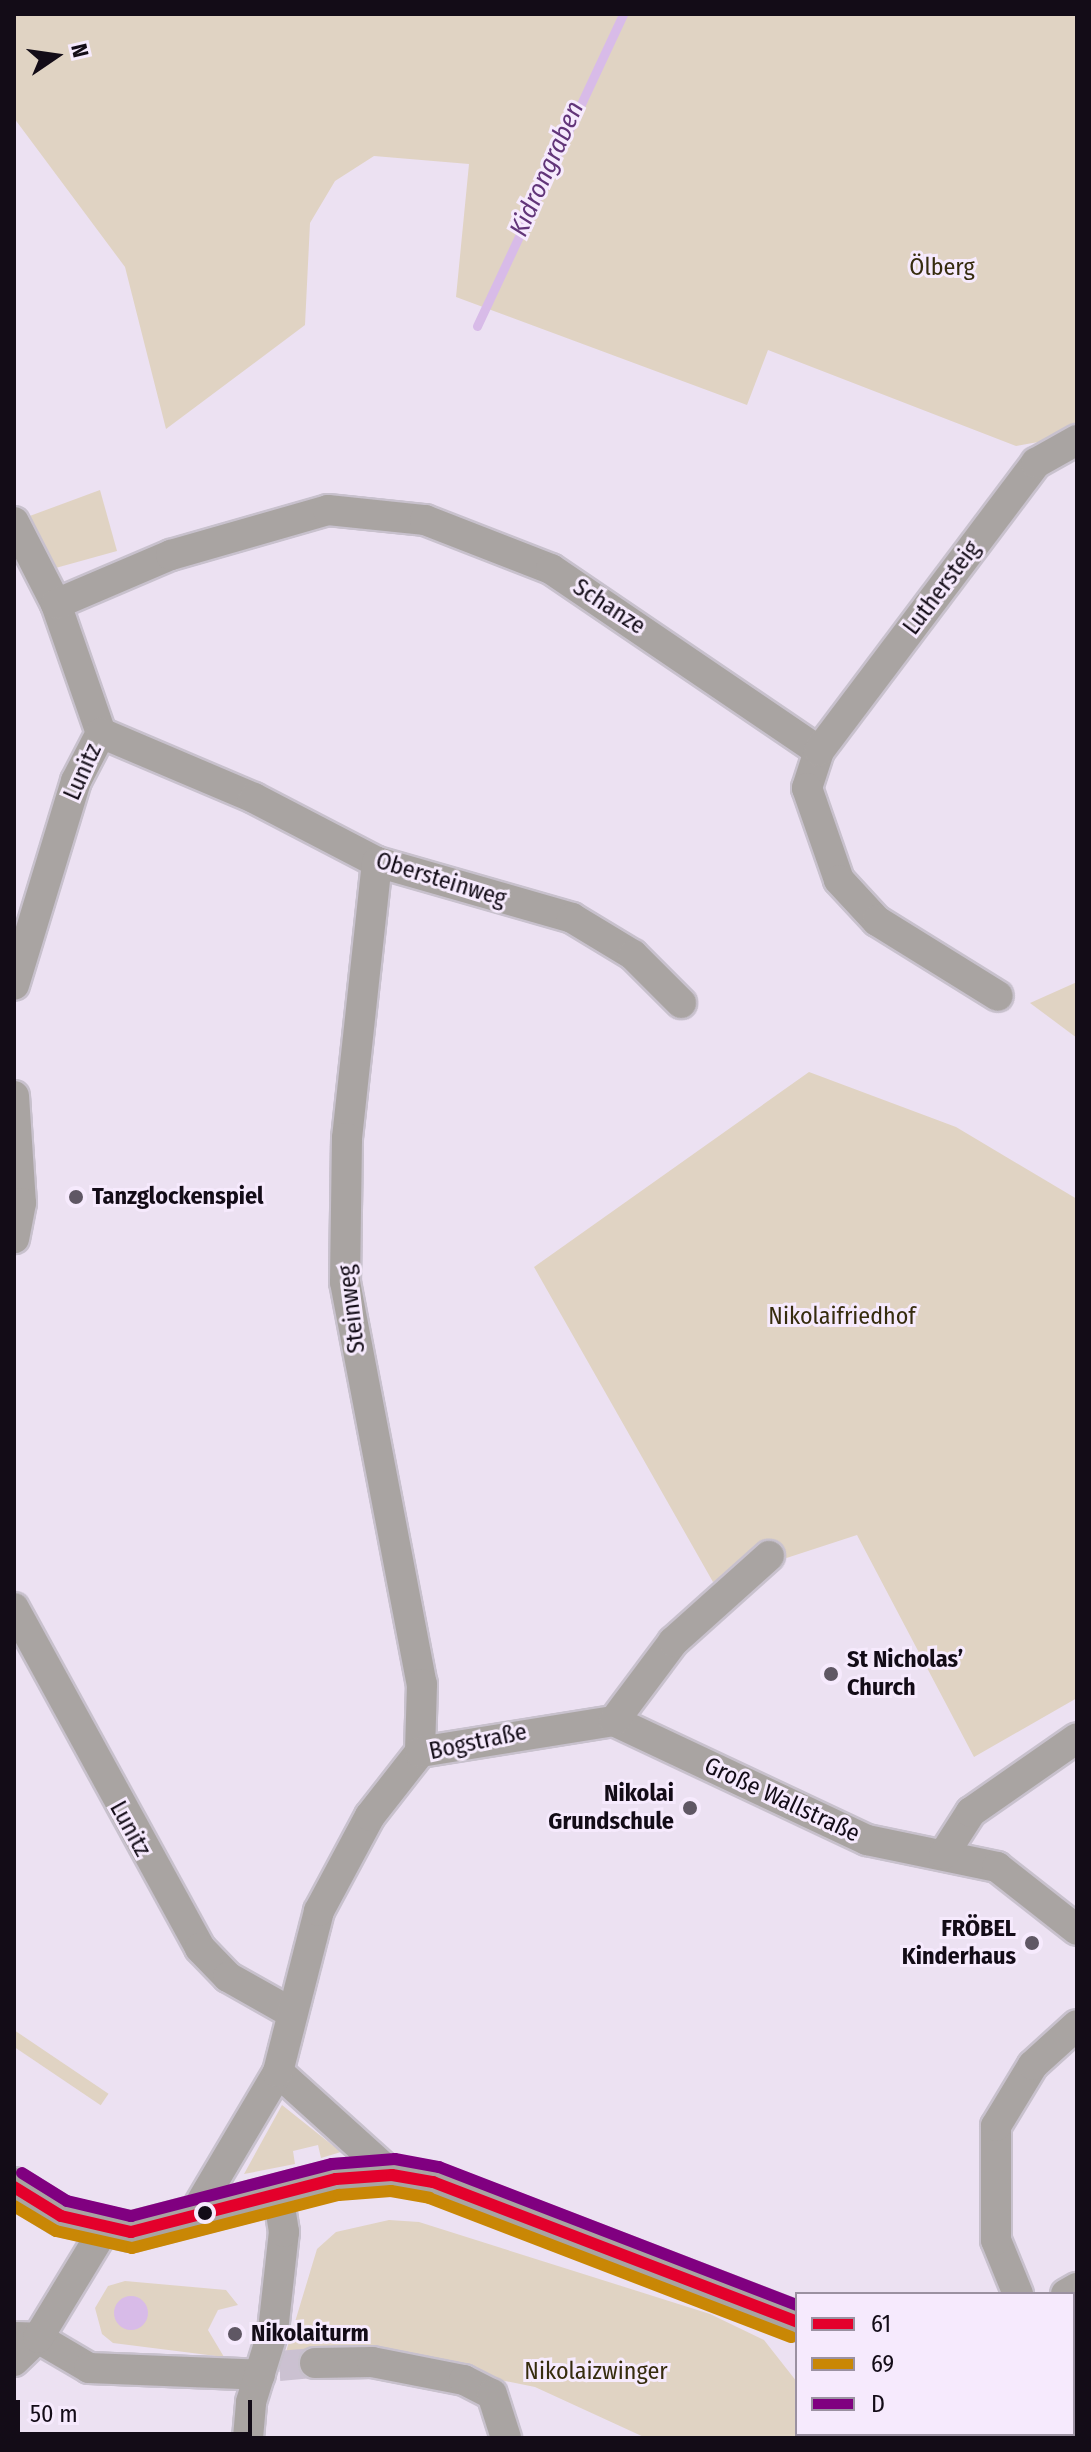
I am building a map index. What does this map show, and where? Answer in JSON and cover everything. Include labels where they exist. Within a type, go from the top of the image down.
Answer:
[{"type":"street","name":"Luthersteig","points":[[819,751],[1036,463],[1077,440]]},
{"type":"street","name":"Schanze","points":[[56,604],[299,513],[374,511],[425,520],[551,569],[819,751]]},
{"type":"street","name":"Lunitz","points":[[14,522],[56,604],[101,733],[76,781],[14,985]]},
{"type":"street","name":"Obersteinweg","points":[[101,733],[254,798],[377,862],[572,918],[633,955],[681,1003]]},
{"type":"street","points":[[819,751],[807,788],[839,880],[877,921],[998,996]]},
{"type":"street","name":"Steinweg","points":[[377,862],[347,1138],[345,1282],[422,1684],[420,1752]]},
{"type":"street","points":[[14,1096],[21,1203],[14,1238]]},
{"type":"street","points":[[614,1721],[673,1642],[769,1556]]},
{"type":"street","name":"Lunitz","points":[[14,1608],[200,1948],[228,1977],[290,2012]]},
{"type":"street","name":"Bogstraße","points":[[190,2221],[278,2072],[290,2012],[319,1911],[370,1816],[420,1752],[614,1721]]},
{"type":"street","name":"Große Wallstraße","points":[[614,1721],[867,1840],[997,1867],[1077,1930]]},
{"type":"street","points":[[944,1854],[971,1812],[1077,1738]]},
{"type":"street","points":[[1017,2292],[996,2240],[996,2126],[1026,2074],[1077,2025]]},
{"type":"street","points":[[278,2072],[392,2175]]},
{"type":"street","points":[[14,2187],[103,2231],[190,2221],[278,2194],[392,2175],[433,2182],[795,2321]]},
{"type":"street","points":[[248,2438],[267,2369],[284,2232],[278,2194]]},
{"type":"street","points":[[14,2361],[26,2338],[103,2231]]},
{"type":"street","points":[[26,2338],[89,2368],[267,2369]]},
{"type":"street","points":[[315,2363],[372,2362],[464,2380],[492,2394],[506,2438]]},
{"type":"green space","name":"Ölberg","points":[[14,14],[1077,14],[1077,435],[1016,446],[768,350],[747,405],[456,297],[469,164],[374,156],[335,181],[310,223],[305,325],[166,429],[125,267],[14,118]]},
{"type":"green space","points":[[100,490],[117,551],[52,569],[27,517]]},
{"type":"green space","points":[[1077,982],[1077,1038],[1030,1003]]},
{"type":"green space","name":"Nikolaifriedhof","points":[[809,1072],[956,1127],[1077,1199],[1077,1698],[974,1757],[857,1535],[713,1582],[534,1267]]},
{"type":"green space","points":[[14,2030],[109,2094],[101,2105],[14,2047]]},
{"type":"green space","points":[[282,2105],[341,2152],[321,2158],[318,2145],[293,2151],[295,2164],[244,2174]]},
{"type":"green space","name":"Nikolaizwinger","points":[[389,2220],[419,2222],[710,2314],[764,2340],[795,2379],[795,2436],[820,2438],[646,2438],[535,2387],[375,2355],[285,2355],[317,2249],[336,2232]]},
{"type":"green space","points":[[125,2281],[226,2290],[238,2305],[218,2310],[208,2330],[224,2357],[113,2343],[102,2334],[95,2308],[108,2286]]},
{"type":"shaded area","points":[[131,2296],[143,2301],[148,2313],[143,2325],[131,2330],[119,2325],[114,2313],[119,2301]]},
{"type":"waterway","name":"Kidrongraben","points":[[477,326],[623,14]]},
{"type":"tunnel","points":[[279,2366],[315,2363]]},
{"type":"transit line","name":"D","points":[[22,2173],[67,2201],[131,2216],[332,2164],[395,2159],[439,2167],[795,2304]]},
{"type":"transit line","name":"61","points":[[14,2187],[61,2216],[131,2232],[336,2179],[392,2175],[433,2182],[795,2321]]},
{"type":"transit line","name":"69","points":[[14,2206],[56,2231],[132,2248],[339,2195],[391,2191],[429,2198],[791,2337]]},
{"type":"place","name":"Tanzglockenspiel","points":[[76,1197]]},
{"type":"place","name":"St Nicholas’ Church","points":[[831,1674]]},
{"type":"place","name":"Nikolai Grundschule","points":[[690,1808]]},
{"type":"place","name":"FRÖBEL Kinderhaus","points":[[1032,1943]]},
{"type":"place","name":"Nikolaiturm","points":[[235,2334]]}]
